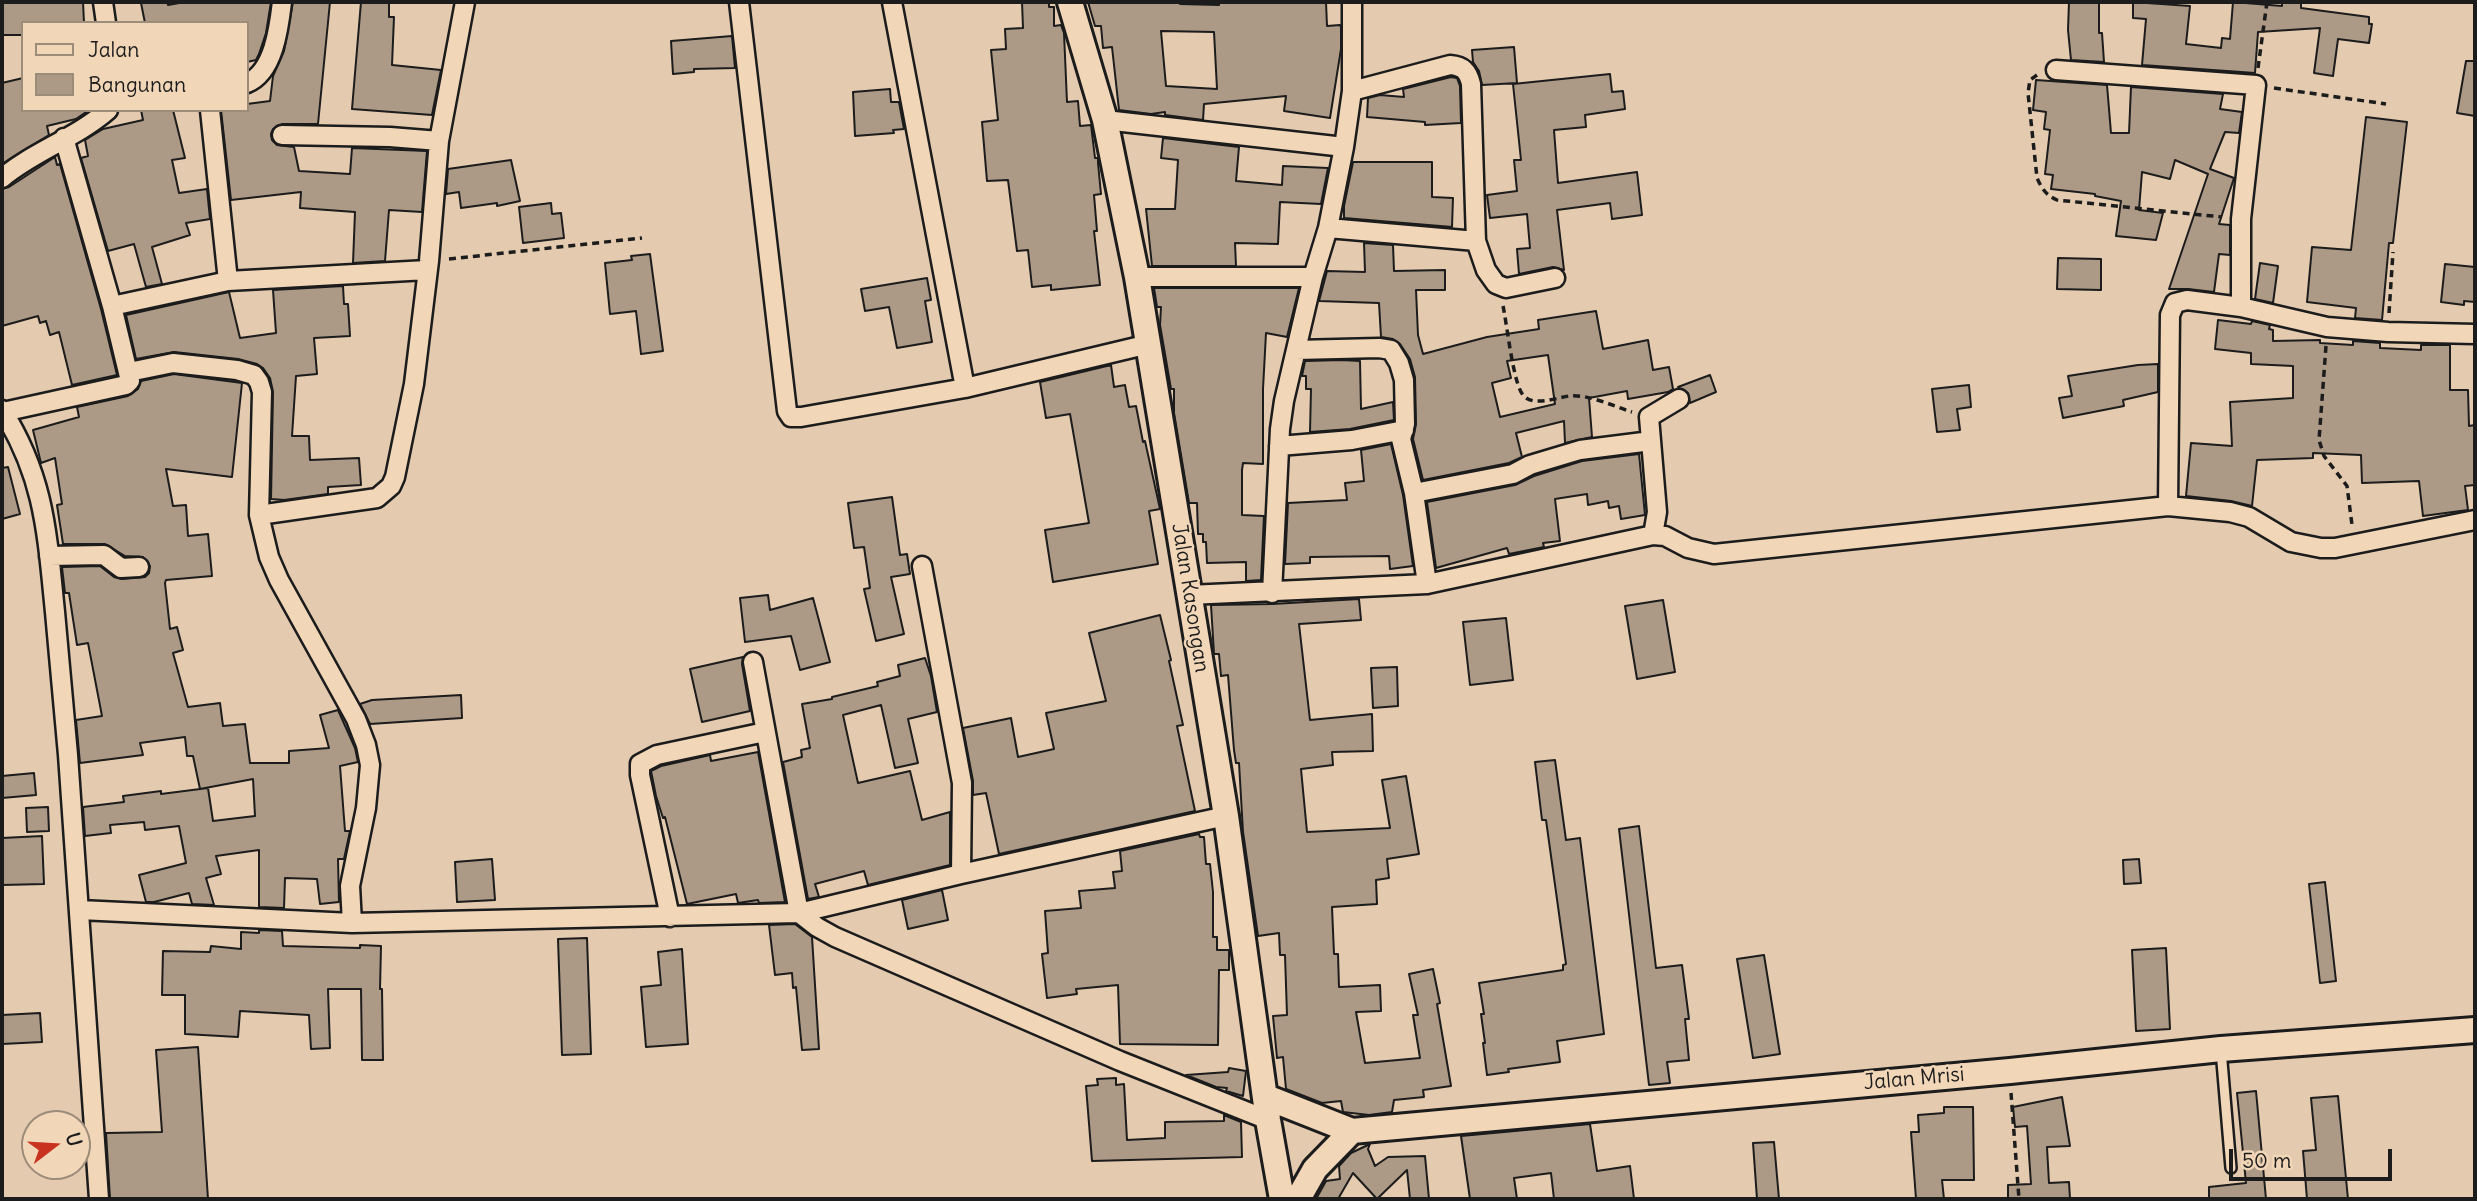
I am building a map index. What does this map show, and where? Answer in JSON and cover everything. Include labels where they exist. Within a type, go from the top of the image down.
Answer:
[{"type":"street","points":[[103,2],[106,21]]},
{"type":"street","points":[[248,82],[261,72],[269,59],[282,2]]},
{"type":"street","points":[[259,514],[368,500],[384,494],[395,477],[414,384],[439,141],[465,2]]},
{"type":"street","points":[[739,2],[789,415],[802,418],[965,388],[1149,344]]},
{"type":"street","points":[[892,2],[965,388]]},
{"type":"street","name":"Jalan Kasongan","points":[[1070,2],[1105,120],[1149,344],[1226,816],[1267,1108],[1283,1199]]},
{"type":"street","points":[[1272,593],[1279,446],[1284,401],[1312,277],[1328,228],[1343,147],[1352,92],[1352,2]]},
{"type":"street","points":[[1352,92],[1450,65],[1461,67],[1468,73],[1471,84],[1476,241],[1486,270],[1490,278],[1500,286],[1510,288],[1555,278]]},
{"type":"street","points":[[2056,70],[2256,85],[2241,219],[2241,307]]},
{"type":"street","points":[[2,178],[36,154],[99,119],[106,112]]},
{"type":"street","points":[[210,112],[228,281]]},
{"type":"street","points":[[1105,120],[1343,147]]},
{"type":"street","points":[[282,135],[390,137],[439,141]]},
{"type":"street","points":[[64,138],[112,306],[130,381],[126,385],[2,411],[18,436],[39,491],[49,556],[80,910],[88,1067],[99,1199]]},
{"type":"street","points":[[1328,228],[1476,241]]},
{"type":"street","points":[[112,306],[228,281],[428,265]]},
{"type":"street","points":[[1137,277],[1312,277]]},
{"type":"street","points":[[2168,506],[2170,315],[2175,303],[2187,300],[2241,307],[2327,327],[2388,332],[2475,334]]},
{"type":"street","points":[[1296,350],[1379,348],[1391,350],[1399,363],[1404,380],[1404,430],[1401,439],[1414,493],[1427,584]]},
{"type":"street","points":[[129,372],[173,363],[246,371],[254,375],[259,382],[262,392],[259,514],[269,557],[356,719],[370,765],[366,808],[350,887],[352,923]]},
{"type":"street","points":[[1653,535],[1657,512],[1649,417],[1679,399]]},
{"type":"street","points":[[1279,446],[1352,440],[1404,430]]},
{"type":"street","points":[[1414,493],[1513,474],[1580,450],[1651,441]]},
{"type":"street","points":[[1189,595],[1427,584],[1653,535],[1665,536],[1688,548],[1714,554],[2168,506],[2230,512],[2249,517],[2281,538],[2299,545],[2321,548],[2354,545],[2475,520]]},
{"type":"street","points":[[49,556],[104,555],[121,568],[139,567]]},
{"type":"street","points":[[922,566],[962,783],[961,874]]},
{"type":"street","points":[[753,662],[799,913],[835,937],[1120,1061],[1267,1108],[1352,1131],[1315,1169],[1298,1199]]},
{"type":"street","points":[[670,917],[640,775],[640,764],[657,755],[765,732]]},
{"type":"street","points":[[80,910],[352,923],[799,913],[961,874],[1226,816]]},
{"type":"street","name":"Jalan Mrisi","points":[[1352,1131],[2221,1049],[2475,1030]]},
{"type":"lane","points":[[2221,1049],[2231,1168]]},
{"type":"path","points":[[2267,2],[2256,85],[2386,104]]},
{"type":"path","points":[[2056,70],[2039,73],[2030,80],[2028,93],[2037,178],[2049,196],[2057,200],[2241,219]]},
{"type":"path","points":[[428,265],[642,238]]},
{"type":"path","points":[[2388,332],[2393,252]]},
{"type":"path","points":[[1500,286],[1515,373],[1524,398],[1533,401],[1574,396],[1649,417]]},
{"type":"path","points":[[2327,327],[2319,440],[2324,456],[2347,486],[2354,545]]},
{"type":"path","points":[[2010,1071],[2019,1199]]},
{"type":"building","points":[[2,2],[83,2],[84,21],[21,21],[21,35],[2,35]]},
{"type":"building","points":[[167,2],[168,5],[185,2],[271,2],[259,54],[256,60],[248,62],[248,21],[145,21],[141,3]]},
{"type":"building","points":[[293,2],[330,2],[318,124],[282,124],[273,129],[271,134],[277,145],[294,147],[299,171],[350,174],[352,148],[427,151],[422,212],[389,210],[385,261],[353,263],[355,212],[300,208],[301,192],[231,200],[221,112],[248,112],[248,104],[270,101],[273,76],[284,51]]},
{"type":"building","points":[[361,2],[389,2],[389,17],[394,17],[392,65],[441,70],[432,115],[352,109]]},
{"type":"building","points":[[1022,2],[1049,2],[1049,7],[1054,7],[1054,26],[1061,25],[1064,33],[1067,102],[1078,101],[1080,126],[1091,125],[1095,158],[1098,158],[1101,194],[1094,195],[1097,231],[1094,231],[1100,285],[1051,290],[1051,285],[1032,287],[1028,250],[1017,251],[1008,180],[987,181],[982,122],[998,120],[991,50],[1006,49],[1005,29],[1023,28]]},
{"type":"building","points":[[1088,2],[1180,2],[1219,5],[1243,2],[1326,2],[1327,26],[1341,27],[1341,49],[1330,118],[1284,111],[1286,96],[1204,104],[1203,120],[1165,115],[1165,112],[1151,114],[1119,110],[1112,47],[1103,48],[1101,26],[1095,26]],"holes":[[[1161,31],[1214,32],[1217,89],[1166,86]]]},
{"type":"building","points":[[2069,2],[2099,2],[2099,33],[2102,33],[2104,62],[2071,60]]},
{"type":"building","points":[[2133,2],[2190,6],[2186,44],[2221,48],[2222,38],[2230,39],[2233,2],[2282,6],[2282,2],[2301,2],[2301,8],[2369,17],[2369,24],[2372,24],[2369,43],[2338,39],[2333,76],[2314,73],[2320,28],[2258,32],[2255,73],[2142,65],[2146,19],[2133,18]]},
{"type":"building","points":[[732,36],[735,68],[694,69],[694,72],[673,74],[671,41]]},
{"type":"building","points":[[1514,47],[1517,83],[1482,85],[1479,71],[1473,62],[1472,50]]},
{"type":"building","points":[[2466,61],[2475,61],[2475,116],[2457,113]]},
{"type":"building","points":[[1610,74],[1612,92],[1623,91],[1625,109],[1585,115],[1586,127],[1554,130],[1558,183],[1637,172],[1642,215],[1612,219],[1610,203],[1557,210],[1564,270],[1553,267],[1519,274],[1517,249],[1530,248],[1527,214],[1490,218],[1487,195],[1517,191],[1514,160],[1521,160],[1513,84]]},
{"type":"building","points":[[1451,77],[1457,78],[1460,86],[1461,123],[1425,125],[1425,122],[1367,117],[1368,98],[1380,95],[1404,97],[1403,89]]},
{"type":"building","points":[[21,78],[21,112],[86,112],[76,119],[47,126],[49,135],[2,164],[2,83]]},
{"type":"building","points":[[2036,80],[2107,85],[2111,133],[2129,133],[2131,87],[2223,94],[2220,109],[2242,112],[2239,133],[2225,132],[2210,169],[2234,178],[2219,224],[2230,225],[2230,255],[2219,254],[2214,292],[2169,289],[2208,174],[2175,160],[2170,179],[2142,172],[2139,210],[2163,213],[2156,240],[2116,236],[2121,201],[2095,194],[2051,189],[2053,175],[2045,174],[2050,130],[2044,129],[2046,112],[2033,110]]},
{"type":"building","points":[[890,89],[891,102],[899,102],[904,129],[893,130],[894,133],[855,136],[853,92]]},
{"type":"building","points":[[141,112],[174,112],[185,158],[172,160],[179,193],[207,189],[210,219],[186,223],[190,235],[152,247],[162,284],[146,287],[134,244],[108,251],[81,158],[88,156],[85,140],[103,129],[143,120]]},
{"type":"building","points":[[2366,117],[2407,122],[2393,243],[2389,243],[2382,320],[2355,318],[2356,308],[2307,302],[2312,247],[2351,250]]},
{"type":"building","points":[[1163,138],[1239,147],[1236,181],[1282,185],[1283,166],[1328,168],[1321,204],[1280,202],[1278,244],[1235,243],[1236,266],[1152,266],[1146,209],[1175,209],[1178,160],[1161,158]]},
{"type":"building","points":[[55,157],[57,165],[60,164],[117,375],[72,385],[59,332],[50,335],[46,321],[40,323],[38,316],[2,326],[2,189]]},
{"type":"building","points":[[511,160],[520,201],[497,206],[497,203],[461,208],[459,192],[446,194],[448,169]]},
{"type":"building","points":[[1353,162],[1432,162],[1432,197],[1453,198],[1452,227],[1344,218]]},
{"type":"building","points":[[551,203],[552,214],[561,213],[564,238],[523,243],[519,207]]},
{"type":"building","points":[[1364,243],[1393,245],[1394,271],[1445,270],[1445,290],[1416,290],[1418,335],[1423,354],[1487,337],[1539,329],[1538,320],[1596,311],[1603,349],[1648,340],[1653,370],[1669,367],[1673,389],[1628,399],[1627,391],[1589,398],[1592,437],[1565,443],[1564,421],[1516,433],[1522,457],[1509,463],[1423,480],[1413,439],[1416,424],[1415,377],[1410,359],[1400,344],[1393,339],[1381,337],[1379,303],[1319,301],[1327,271],[1365,272]],"holes":[[[1548,355],[1555,404],[1500,417],[1492,383],[1511,378],[1507,361]]]},
{"type":"building","points":[[650,254],[663,351],[641,354],[636,311],[610,314],[605,263],[632,260],[631,256]]},
{"type":"building","points":[[2058,258],[2101,259],[2101,290],[2057,289]]},
{"type":"building","points":[[2260,263],[2278,266],[2273,303],[2255,299]]},
{"type":"building","points":[[2445,264],[2475,267],[2475,302],[2464,301],[2464,305],[2441,302]]},
{"type":"building","points":[[927,278],[931,300],[925,301],[932,342],[897,348],[889,307],[865,311],[861,289]]},
{"type":"building","points":[[343,286],[344,304],[348,304],[350,336],[314,338],[317,374],[296,376],[292,436],[309,436],[310,460],[359,458],[361,485],[328,487],[328,494],[284,500],[271,499],[273,392],[270,378],[263,368],[238,359],[174,352],[136,359],[126,315],[229,292],[240,338],[276,333],[273,290]]},
{"type":"building","points":[[1154,288],[1299,288],[1287,337],[1266,333],[1263,464],[1243,463],[1242,470],[1242,515],[1264,516],[1261,580],[1246,581],[1246,562],[1207,563],[1206,542],[1203,542],[1203,534],[1198,534],[1197,503],[1189,503],[1174,413],[1174,389],[1171,389],[1160,325],[1161,307],[1157,307]]},
{"type":"building","points":[[2218,320],[2251,324],[2252,321],[2270,325],[2273,341],[2320,340],[2320,343],[2353,345],[2353,341],[2380,343],[2380,348],[2421,350],[2421,345],[2450,345],[2450,390],[2468,390],[2469,426],[2475,425],[2475,485],[2465,486],[2468,510],[2423,516],[2419,481],[2362,483],[2361,455],[2313,453],[2313,458],[2257,460],[2252,506],[2186,496],[2191,443],[2232,446],[2230,402],[2293,398],[2293,366],[2251,364],[2251,353],[2215,349]]},
{"type":"building","points":[[1305,361],[1360,361],[1361,409],[1393,402],[1394,420],[1350,429],[1310,432],[1311,389],[1306,389],[1306,376],[1302,376]]},
{"type":"building","points":[[2158,364],[2158,392],[2123,400],[2124,406],[2063,418],[2059,398],[2072,396],[2068,376]]},
{"type":"building","points":[[1111,365],[1114,387],[1125,385],[1129,407],[1136,406],[1143,442],[1145,441],[1160,509],[1149,511],[1158,564],[1053,582],[1045,530],[1089,523],[1070,414],[1046,418],[1040,382]]},
{"type":"building","points":[[174,374],[242,383],[232,477],[166,469],[173,506],[186,505],[188,536],[208,534],[212,576],[166,580],[165,583],[170,629],[177,627],[183,650],[173,653],[188,707],[220,703],[223,726],[245,724],[250,763],[289,763],[289,751],[329,748],[320,715],[338,710],[355,748],[358,762],[340,766],[345,831],[350,831],[344,859],[338,859],[339,902],[320,904],[317,879],[285,878],[284,908],[259,907],[259,850],[216,856],[221,874],[206,878],[214,905],[192,904],[189,893],[146,902],[139,875],[186,863],[179,826],[145,830],[144,822],[110,825],[111,833],[85,836],[83,807],[124,802],[123,796],[161,791],[161,794],[208,788],[213,821],[255,816],[253,779],[200,789],[193,756],[187,756],[185,737],[140,743],[143,755],[80,763],[76,720],[102,716],[88,643],[77,645],[62,567],[100,566],[114,577],[122,579],[145,577],[150,566],[143,557],[125,556],[105,544],[63,544],[57,505],[62,504],[55,458],[41,463],[33,430],[79,417],[77,407],[128,396],[138,389],[141,381]]},
{"type":"building","points":[[1710,375],[1716,392],[1690,403],[1688,393],[1678,387]]},
{"type":"building","points":[[1969,385],[1971,407],[1957,409],[1960,430],[1937,432],[1932,389]]},
{"type":"building","points":[[1391,444],[1403,495],[1413,566],[1390,569],[1389,556],[1310,557],[1310,563],[1285,564],[1288,503],[1347,500],[1345,483],[1364,481],[1361,450]]},
{"type":"building","points":[[1639,454],[1645,515],[1621,519],[1619,506],[1609,508],[1608,501],[1588,505],[1587,494],[1555,499],[1560,541],[1543,543],[1544,547],[1509,554],[1507,548],[1436,568],[1427,502],[1515,485],[1582,461]]},
{"type":"building","points":[[8,467],[20,514],[2,519],[2,468]]},
{"type":"building","points":[[892,497],[900,555],[907,554],[910,574],[891,577],[904,634],[876,641],[864,589],[870,588],[864,547],[854,548],[848,503]]},
{"type":"building","points":[[768,595],[770,610],[813,598],[830,662],[800,670],[791,636],[745,642],[740,598]]},
{"type":"building","points":[[1359,599],[1361,620],[1299,624],[1310,720],[1372,714],[1373,751],[1332,752],[1333,765],[1301,769],[1307,832],[1390,828],[1382,780],[1406,776],[1419,854],[1387,859],[1389,878],[1376,880],[1377,904],[1332,907],[1334,954],[1338,954],[1339,987],[1380,985],[1381,1011],[1356,1012],[1365,1063],[1420,1058],[1413,1015],[1418,1015],[1409,974],[1433,969],[1451,1086],[1423,1090],[1424,1097],[1394,1100],[1392,1112],[1369,1115],[1343,1112],[1341,1101],[1322,1103],[1286,1089],[1283,1057],[1277,1058],[1273,1016],[1287,1015],[1285,955],[1280,955],[1279,933],[1258,936],[1243,832],[1239,763],[1236,763],[1234,750],[1228,675],[1221,676],[1219,654],[1214,654],[1211,605]]},
{"type":"building","points":[[1663,600],[1675,672],[1637,679],[1625,606]]},
{"type":"building","points":[[1160,615],[1183,725],[1177,726],[1195,811],[999,854],[986,793],[973,795],[963,728],[1011,718],[1018,757],[1054,749],[1046,713],[1106,701],[1089,633]]},
{"type":"building","points":[[1506,618],[1513,680],[1470,685],[1463,622]]},
{"type":"building","points":[[743,657],[750,711],[702,722],[690,669]]},
{"type":"building","points":[[925,658],[937,712],[908,719],[918,763],[895,768],[881,705],[843,715],[858,783],[910,771],[922,820],[950,812],[950,865],[868,885],[864,871],[815,884],[819,897],[808,899],[783,762],[802,757],[801,750],[810,748],[802,704],[878,686],[877,682],[900,676],[898,665]]},
{"type":"building","points":[[1397,667],[1398,706],[1373,708],[1371,668]]},
{"type":"building","points":[[461,695],[462,718],[370,724],[360,704],[372,700]]},
{"type":"building","points":[[758,752],[785,902],[759,903],[758,900],[738,903],[736,894],[687,904],[651,771],[661,766],[710,755],[711,761]]},
{"type":"building","points":[[1555,760],[1566,840],[1580,838],[1604,1034],[1557,1041],[1560,1062],[1508,1069],[1509,1072],[1487,1075],[1481,1014],[1484,1014],[1479,983],[1563,970],[1563,965],[1566,964],[1535,762]]},
{"type":"building","points":[[34,773],[36,795],[2,798],[2,776]]},
{"type":"building","points":[[48,807],[49,831],[27,832],[26,808]]},
{"type":"building","points":[[1639,826],[1656,968],[1682,965],[1689,1019],[1685,1019],[1689,1060],[1667,1062],[1670,1083],[1649,1085],[1619,829]]},
{"type":"building","points":[[1199,834],[1204,837],[1206,864],[1210,864],[1213,937],[1217,937],[1217,950],[1229,950],[1229,970],[1219,970],[1218,1045],[1120,1044],[1118,985],[1076,989],[1077,994],[1047,998],[1042,954],[1048,953],[1045,911],[1081,908],[1079,891],[1115,888],[1113,872],[1122,871],[1120,851]]},
{"type":"building","points":[[42,836],[44,884],[2,885],[2,838]]},
{"type":"building","points":[[492,859],[495,900],[457,902],[455,862]]},
{"type":"building","points":[[2139,859],[2141,883],[2124,884],[2123,860]]},
{"type":"building","points":[[2325,882],[2336,981],[2320,983],[2309,884]]},
{"type":"building","points":[[942,890],[948,920],[908,929],[902,900]]},
{"type":"building","points":[[795,924],[812,937],[819,1049],[802,1050],[796,987],[793,988],[792,973],[775,975],[769,925]]},
{"type":"building","points":[[259,930],[282,931],[283,946],[381,946],[383,1060],[362,1060],[361,989],[328,989],[330,1048],[311,1049],[309,1015],[240,1011],[238,1037],[185,1034],[185,995],[162,995],[163,951],[210,952],[211,946],[241,949],[241,932],[259,933]]},
{"type":"building","points":[[587,938],[591,1054],[562,1055],[558,939]]},
{"type":"building","points":[[2166,948],[2170,1029],[2136,1031],[2132,950]]},
{"type":"building","points":[[682,949],[688,1044],[646,1047],[641,987],[661,985],[658,952]]},
{"type":"building","points":[[1764,955],[1780,1054],[1753,1058],[1737,959]]},
{"type":"building","points":[[40,1013],[42,1042],[2,1044],[2,1015]]},
{"type":"building","points":[[198,1047],[208,1199],[110,1199],[106,1133],[162,1132],[156,1050]]},
{"type":"building","points":[[1229,1068],[1246,1071],[1243,1096],[1186,1075],[1228,1072]]},
{"type":"building","points":[[1116,1078],[1116,1085],[1124,1084],[1127,1140],[1165,1138],[1165,1122],[1224,1121],[1224,1115],[1241,1122],[1242,1157],[1092,1161],[1086,1086],[1098,1085],[1097,1079]]},
{"type":"building","points":[[2256,1091],[2266,1199],[2209,1199],[2209,1187],[2246,1183],[2237,1093]]},
{"type":"building","points":[[2338,1096],[2348,1199],[2307,1199],[2303,1151],[2316,1150],[2311,1098]]},
{"type":"building","points":[[2062,1097],[2070,1146],[2047,1147],[2049,1183],[2069,1182],[2070,1199],[2008,1199],[2008,1185],[2031,1184],[2027,1126],[2015,1127],[2013,1107]]},
{"type":"building","points":[[1944,1107],[1973,1107],[1974,1180],[1942,1180],[1944,1199],[1916,1199],[1911,1132],[1919,1132],[1918,1115],[1944,1113]]},
{"type":"building","points":[[1590,1124],[1597,1171],[1630,1166],[1634,1199],[1554,1199],[1551,1173],[1514,1178],[1517,1199],[1470,1199],[1461,1136]]},
{"type":"building","points":[[1774,1142],[1779,1199],[1757,1199],[1753,1143]]},
{"type":"building","points":[[1370,1144],[1368,1149],[1375,1166],[1388,1157],[1425,1156],[1429,1199],[1410,1199],[1407,1170],[1377,1199],[1353,1173],[1338,1199],[1316,1199],[1326,1181],[1340,1179],[1339,1166],[1351,1153]]}]
